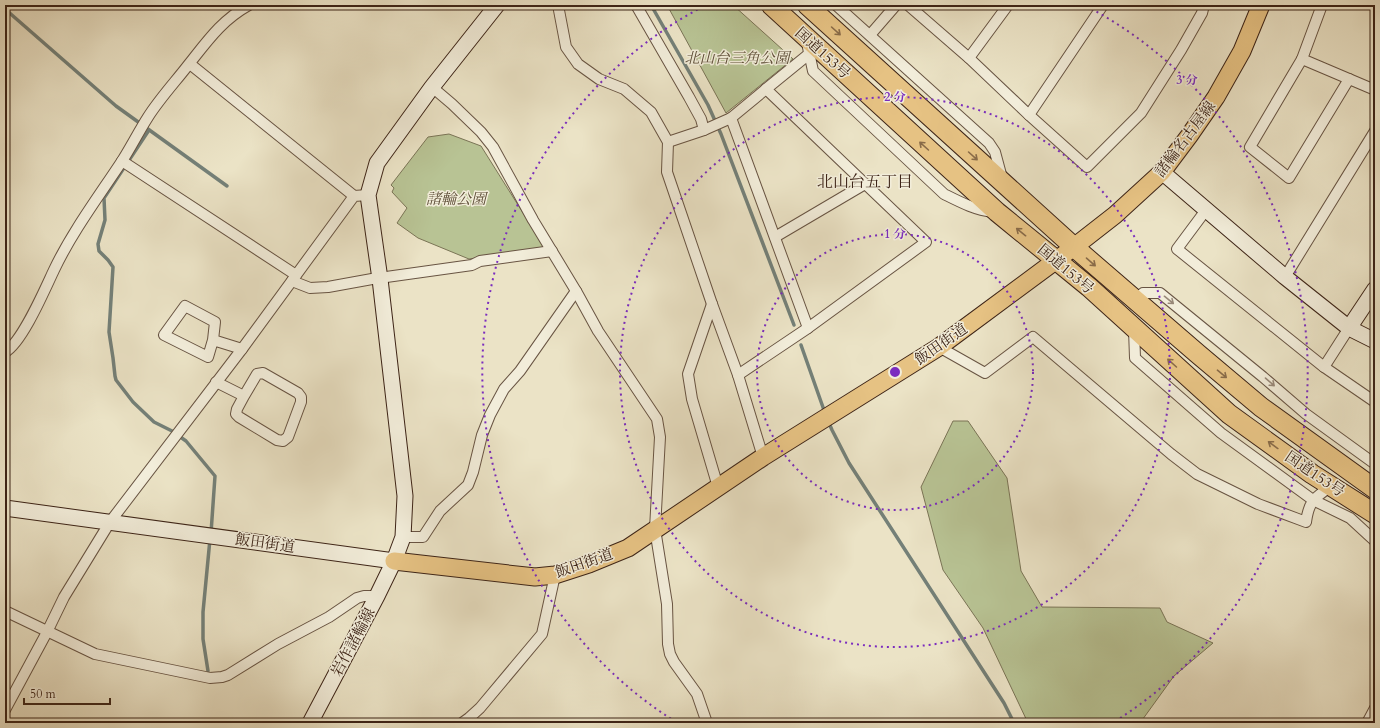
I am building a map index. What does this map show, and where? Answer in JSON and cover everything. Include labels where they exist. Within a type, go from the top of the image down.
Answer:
[{"type":"highway","name":"国道153号","points":[[771,5],[807,46],[997,212],[1089,287],[1229,414],[1312,474],[1375,514]]},
{"type":"highway","name":"国道153号","points":[[807,5],[1074,247],[1135,300],[1261,407],[1375,489]]},
{"type":"main road","name":"諸輪名古屋線","points":[[1056,260],[1115,215],[1162,172],[1216,97],[1242,51],[1261,5]]},
{"type":"main road","name":"飯田街道","points":[[394,561],[535,577],[555,575],[589,564],[628,548],[763,457],[939,347],[1056,260]]},
{"type":"street","points":[[5,352],[9,350],[19,338],[47,286],[54,269],[87,213],[122,161],[149,116],[216,30],[240,10],[249,5]]},
{"type":"street","points":[[5,710],[64,597],[110,522],[242,349],[294,278],[361,195],[377,163],[432,87],[497,5]]},
{"type":"street","points":[[558,5],[566,47],[578,64],[599,79],[624,89],[651,112],[668,142],[667,172],[738,375],[763,457]]},
{"type":"street","points":[[636,5],[707,128]]},
{"type":"street","points":[[836,5],[989,143],[995,152],[1004,184]]},
{"type":"street","points":[[870,35],[896,5]]},
{"type":"street","points":[[908,5],[969,58],[1029,116],[1087,167],[1141,113],[1181,50],[1202,13],[1204,5]]},
{"type":"street","points":[[969,58],[1008,5]]},
{"type":"street","points":[[1029,116],[1103,5]]},
{"type":"street","points":[[1322,5],[1302,59],[1250,147],[1289,178],[1348,79]]},
{"type":"street","points":[[668,142],[728,119],[766,89],[807,46]]},
{"type":"street","points":[[1302,59],[1375,90]]},
{"type":"street","points":[[190,64],[361,195]]},
{"type":"street","points":[[432,87],[481,132],[493,147],[598,331],[657,419],[660,437],[655,529],[667,604],[668,644],[670,654],[674,662],[698,694],[707,723]]},
{"type":"street","points":[[738,375],[808,328],[926,242],[766,89]]},
{"type":"street","points":[[728,119],[775,237],[808,328]]},
{"type":"street","points":[[1285,277],[1375,131]]},
{"type":"street","points":[[122,161],[305,286],[319,288],[472,265],[480,260],[552,251]]},
{"type":"street","points":[[1162,172],[1285,277],[1349,328],[1375,341]]},
{"type":"street","points":[[775,237],[865,184]]},
{"type":"street","name":"岩作諸輪線","points":[[310,723],[377,596],[394,561],[403,537],[405,496],[380,279],[361,195]]},
{"type":"street","points":[[1206,210],[1177,249],[1324,367],[1375,402]]},
{"type":"street","points":[[1324,367],[1375,290]]},
{"type":"street","points":[[403,537],[423,537],[440,511],[468,485],[473,472],[482,435],[490,415],[504,389],[520,371],[576,291]]},
{"type":"street","points":[[1135,300],[1143,293],[1160,293],[1306,414],[1375,464]]},
{"type":"street","points":[[712,304],[688,374],[692,399],[718,488]]},
{"type":"street","points":[[185,306],[216,322],[213,340],[208,357],[164,335],[185,306]]},
{"type":"street","points":[[1134,329],[1135,358],[1221,433],[1313,500],[1350,518],[1375,540]]},
{"type":"street","points":[[939,347],[985,373],[1033,337],[1171,454],[1197,474],[1258,504],[1306,522],[1308,510],[1313,500],[1331,486]]},
{"type":"street","points":[[213,340],[242,349]]},
{"type":"street","points":[[263,372],[299,394],[301,402],[288,437],[283,441],[277,440],[239,417],[236,414],[237,409],[244,396],[258,374],[263,372]]},
{"type":"street","points":[[216,382],[244,396]]},
{"type":"street","name":"飯田街道","points":[[5,508],[394,561]]},
{"type":"street","points":[[462,723],[480,708],[542,634],[555,575]]},
{"type":"street","points":[[5,611],[95,654],[216,678],[228,675],[278,644],[329,617],[357,598],[364,596],[377,596]]},
{"type":"street","points":[[1368,723],[1375,708]]},
{"type":"green space","name":"北山台三角公園","points":[[667,5],[733,5],[793,59],[726,113]]},
{"type":"green space","name":"諸輪公園","points":[[449,134],[481,146],[545,248],[469,259],[418,238],[397,223],[407,208],[392,192],[394,188],[391,185],[428,137]]},
{"type":"green space","points":[[953,421],[968,421],[1007,478],[1021,571],[1042,607],[1160,608],[1167,622],[1213,643],[1174,676],[1140,723],[1028,723],[983,628],[943,570],[921,487]]},
{"type":"waterway","points":[[651,5],[708,105],[721,134],[794,325]]},
{"type":"waterway","points":[[5,9],[116,106],[227,186]]},
{"type":"waterway","points":[[149,130],[104,198],[105,220],[98,244],[99,251],[113,267],[109,332],[115,376],[116,380],[133,402],[154,422],[172,431],[186,441],[215,476],[211,533]]},
{"type":"waterway","points":[[801,345],[825,413]]},
{"type":"waterway","points":[[828,421],[849,463],[1004,703],[1014,723]]},
{"type":"waterway","points":[[208,671],[203,639],[203,612],[210,539]]},
{"type":"district","name":"北山台五丁目","points":[[865,182]]}]
